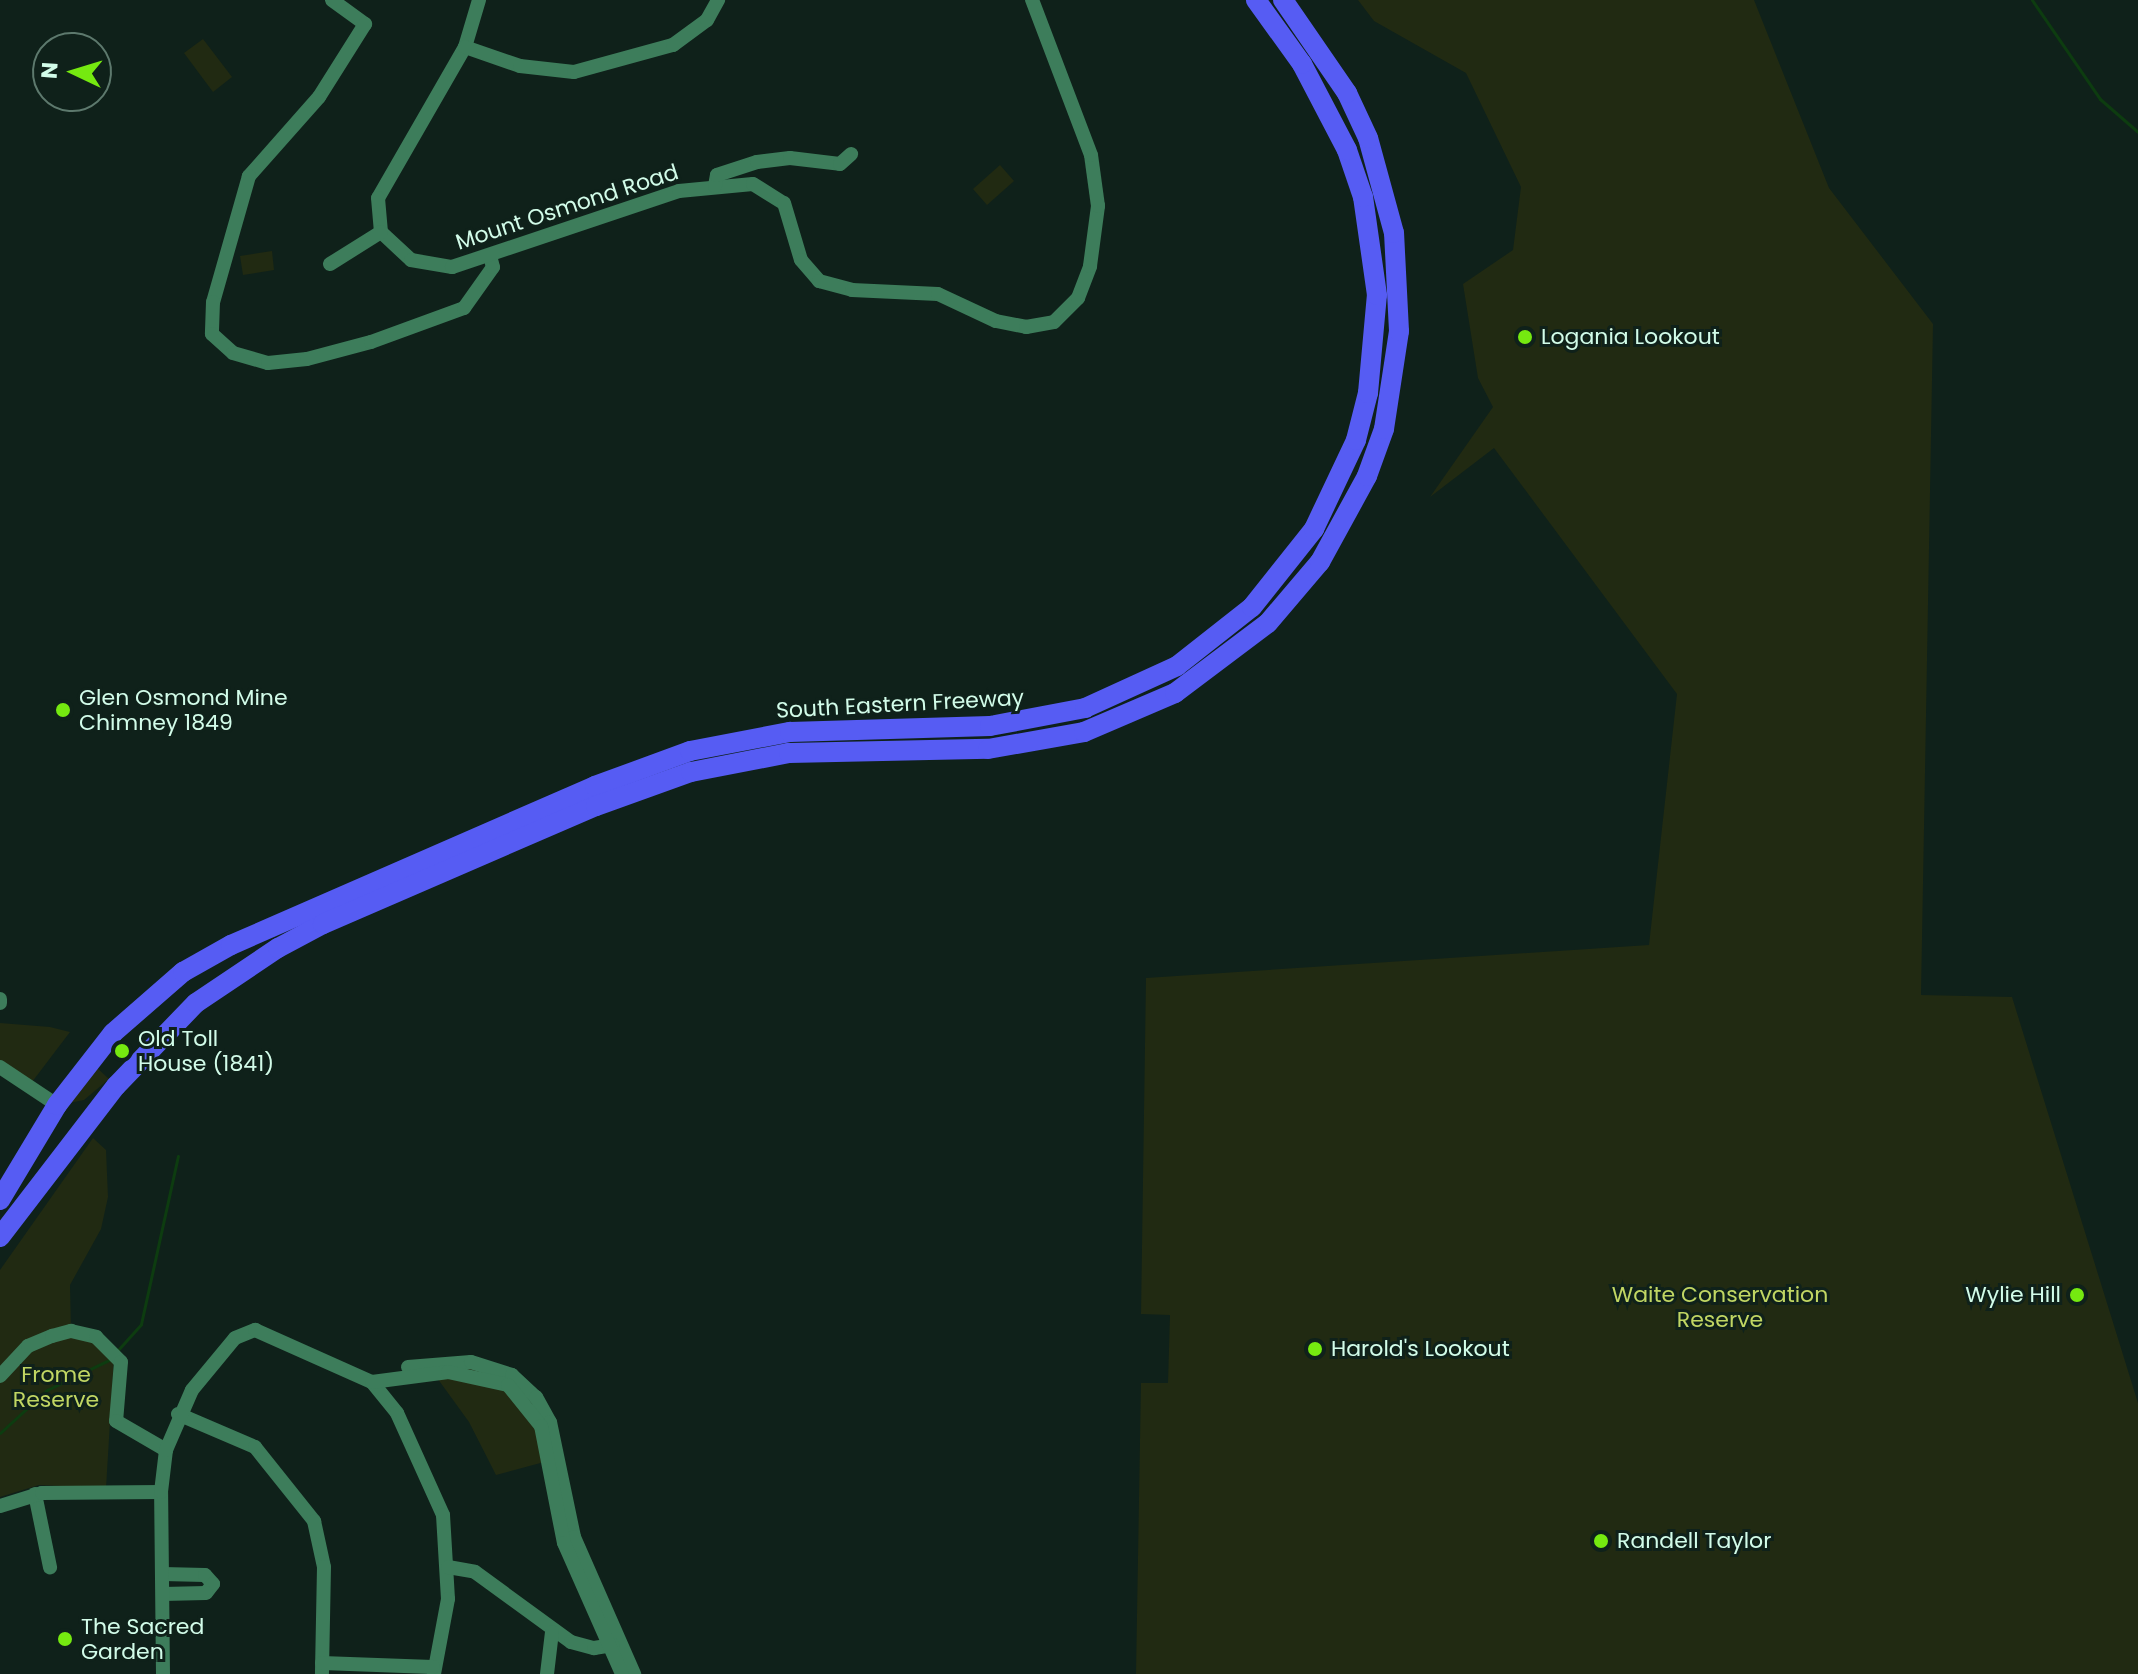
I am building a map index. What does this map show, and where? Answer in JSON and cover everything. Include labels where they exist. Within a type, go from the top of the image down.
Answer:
[{"type":"highway","name":"South Eastern Freeway","points":[[113,1033],[198,963],[278,923],[641,767],[690,751],[790,732],[990,726],[1085,708],[1177,666],[1252,607],[1314,529],[1356,440],[1368,393],[1377,295],[1363,197],[1347,150],[1302,64],[1256,0]]},
{"type":"highway","name":"South Eastern Freeway","points":[[0,1237],[63,1151],[116,1086],[196,1003],[278,948],[596,806],[691,772],[789,753],[988,749],[1084,732],[1175,693],[1268,623],[1320,562],[1367,476],[1384,429],[1399,331],[1394,233],[1368,138],[1347,93],[1283,0]]},
{"type":"highway","points":[[0,1200],[57,1105],[113,1033],[170,999],[196,1003]]},
{"type":"highway","points":[[57,1105],[74,1106],[116,1086]]},
{"type":"highway","points":[[57,1105],[68,1130],[63,1151]]},
{"type":"street","points":[[332,0],[365,24],[319,97],[249,176],[213,302],[212,334],[233,353],[268,363],[307,359],[371,342],[464,308],[493,267],[490,256]]},
{"type":"street","points":[[330,264],[381,232],[377,206],[385,178],[465,47],[479,0]]},
{"type":"street","points":[[465,47],[548,72],[583,71],[673,45],[707,20],[718,0]]},
{"type":"street","name":"Mount Osmond Road","points":[[381,232],[411,260],[434,267],[490,256],[679,191],[753,184],[775,194],[786,209],[801,260],[827,284],[852,290],[938,294],[1013,326],[1054,322],[1074,305],[1090,266],[1096,170],[1032,0]]},
{"type":"street","points":[[715,186],[717,175],[757,162],[790,158],[840,164],[851,154]]},
{"type":"street","points":[[0,1067],[57,1105]]},
{"type":"street","points":[[0,1376],[28,1346],[71,1331],[96,1337],[114,1352],[122,1378],[116,1421],[166,1450]]},
{"type":"street","points":[[163,1674],[161,1492],[166,1450],[178,1414],[227,1347],[244,1332],[269,1335],[372,1382],[397,1413],[443,1515],[448,1599],[433,1670],[322,1669],[324,1567],[314,1521],[255,1447],[178,1414]]},
{"type":"street","points":[[372,1382],[392,1369],[471,1362],[512,1375],[526,1385],[550,1422],[574,1537],[622,1674]]},
{"type":"street","points":[[0,1506],[35,1494],[161,1492]]},
{"type":"street","points":[[35,1494],[50,1567]]},
{"type":"street","points":[[448,1567],[475,1572],[552,1632],[590,1647],[614,1645]]},
{"type":"street","points":[[163,1574],[205,1575],[213,1584],[206,1593],[163,1594]]},
{"type":"street","points":[[547,1674],[552,1632]]},
{"type":"street","points":[[614,1645],[634,1674]]},
{"type":"green space","name":"Waite Conservation Reserve","points":[[1358,0],[1754,0],[1829,188],[1933,324],[1921,995],[2012,997],[2138,1403],[2138,1674],[1136,1674],[1141,1383],[1168,1383],[1170,1315],[1141,1314],[1146,978],[1649,945],[1677,694],[1494,448],[1430,497],[1493,407],[1478,378],[1463,284],[1513,250],[1521,187],[1466,73],[1374,21]]},
{"type":"green space","points":[[203,39],[232,77],[213,92],[184,53]]},
{"type":"green space","points":[[1000,165],[1014,181],[987,205],[973,189]]},
{"type":"green space","points":[[272,251],[274,270],[243,275],[240,256]]},
{"type":"green space","points":[[0,1023],[50,1027],[70,1032],[29,1086],[0,1067]]},
{"type":"green space","points":[[96,1067],[109,1079],[84,1100],[69,1103]]},
{"type":"green space","name":"Frome Reserve","points":[[93,1138],[106,1150],[108,1197],[101,1229],[70,1285],[71,1331],[96,1337],[114,1356],[106,1488],[39,1485],[0,1497],[0,1270]]},
{"type":"green space","points":[[471,1362],[526,1385],[559,1458],[496,1475],[469,1422],[427,1364]]},
{"type":"waterway","points":[[2032,0],[2100,99],[2138,132]]},
{"type":"waterway","points":[[117,1351],[141,1324],[178,1156]]},
{"type":"waterway","points":[[0,1433],[47,1390],[109,1360]]},
{"type":"place","name":"Logania Lookout","points":[[1525,337]]},
{"type":"place","name":"Glen Osmond Mine Chimney 1849","points":[[63,710]]},
{"type":"place","name":"Old Toll House (1841)","points":[[122,1051]]},
{"type":"place","name":"Wylie Hill","points":[[2077,1295]]},
{"type":"place","name":"Harold's Lookout","points":[[1315,1349]]},
{"type":"place","name":"Randell Taylor","points":[[1601,1541]]},
{"type":"place","name":"The Sacred Garden","points":[[65,1639]]}]
